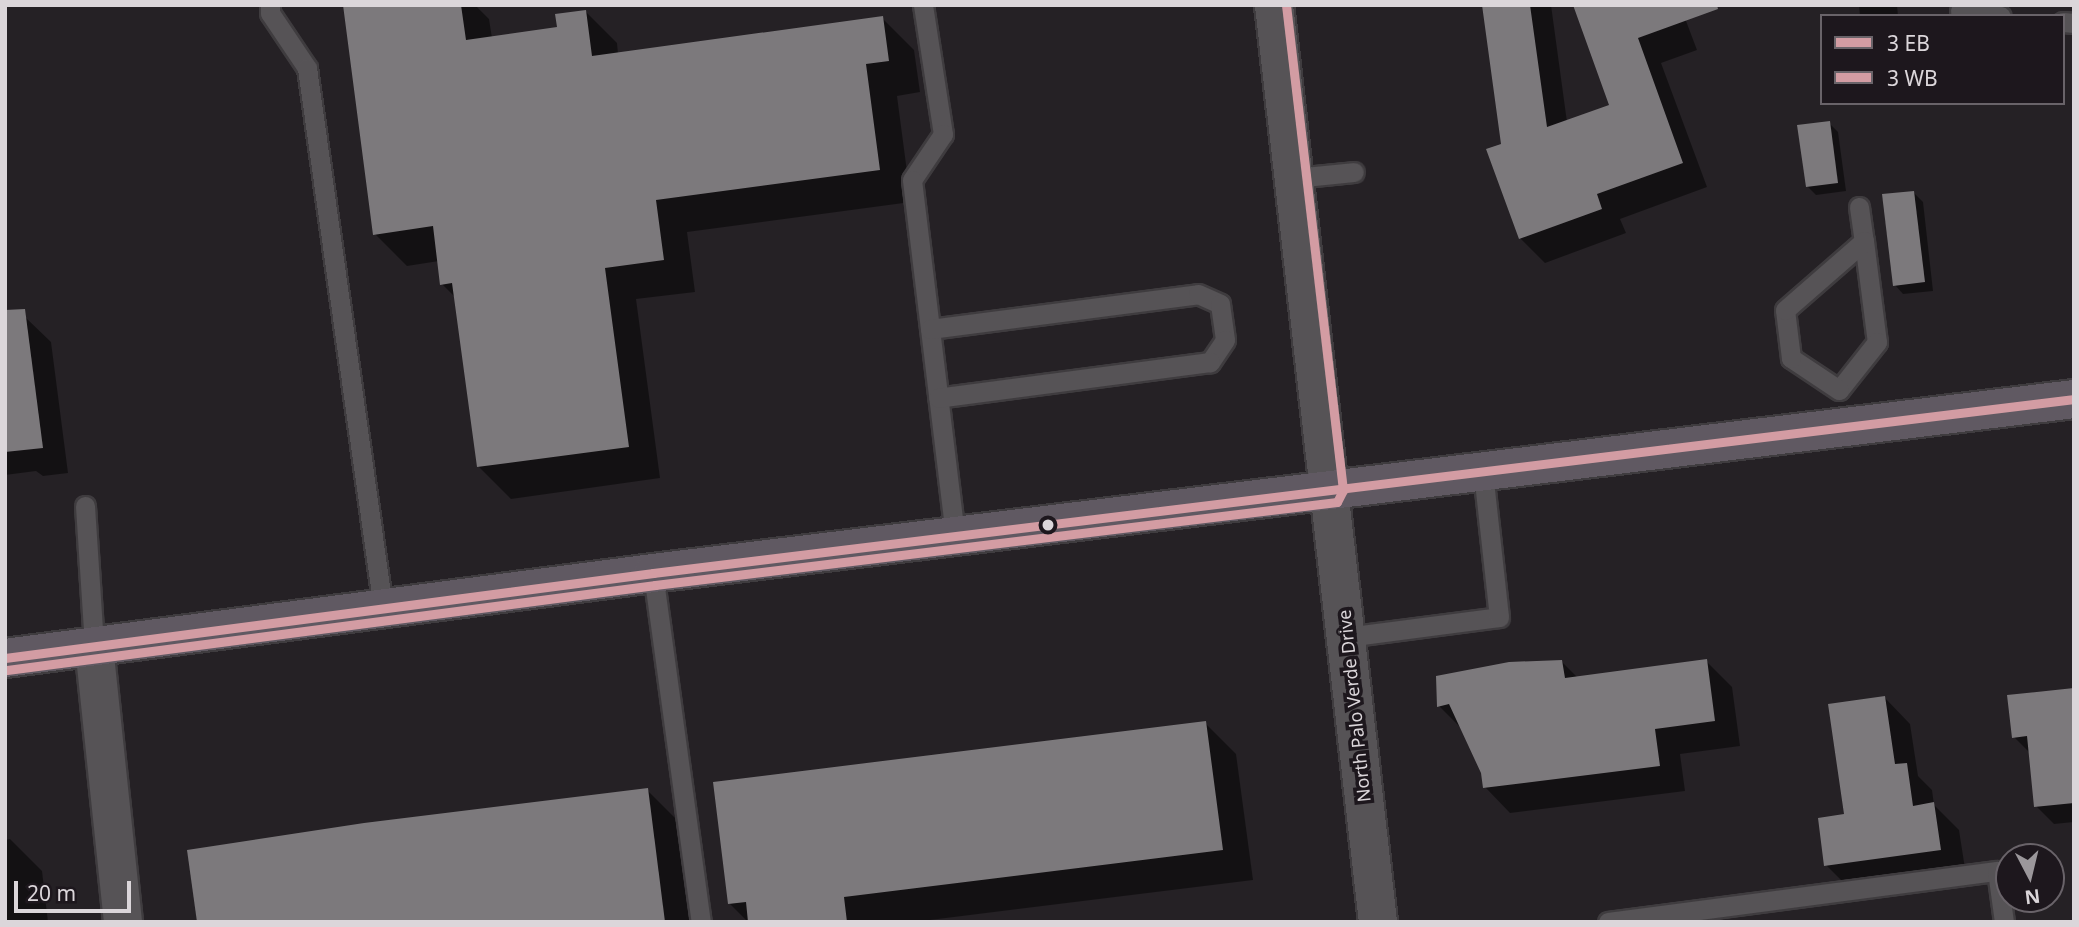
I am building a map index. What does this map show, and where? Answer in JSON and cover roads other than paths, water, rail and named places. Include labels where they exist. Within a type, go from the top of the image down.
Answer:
[{"type":"main road","points":[[5,658],[653,573],[2074,399]]},
{"type":"street","name":"North Palo Verde Drive","points":[[1274,5],[1378,922]]},
{"type":"street","points":[[94,646],[123,922]]},
{"type":"lane","points":[[270,5],[270,13],[307,68],[383,608]]},
{"type":"lane","points":[[923,5],[943,134],[912,180],[955,536]]},
{"type":"lane","points":[[1960,11],[1985,14]]},
{"type":"lane","points":[[1294,178],[1354,172]]},
{"type":"lane","points":[[1844,428],[1839,390],[1877,342],[1859,207]]},
{"type":"lane","points":[[1839,390],[1791,358],[1785,310],[1864,241]]},
{"type":"lane","points":[[930,330],[1198,294],[1220,304],[1225,340],[1210,362],[938,398]]},
{"type":"lane","points":[[1346,637],[1499,617],[1483,472]]},
{"type":"lane","points":[[85,506],[94,646]]},
{"type":"lane","points":[[653,573],[701,922]]},
{"type":"lane","points":[[1608,922],[1997,871],[2004,922]]}]
